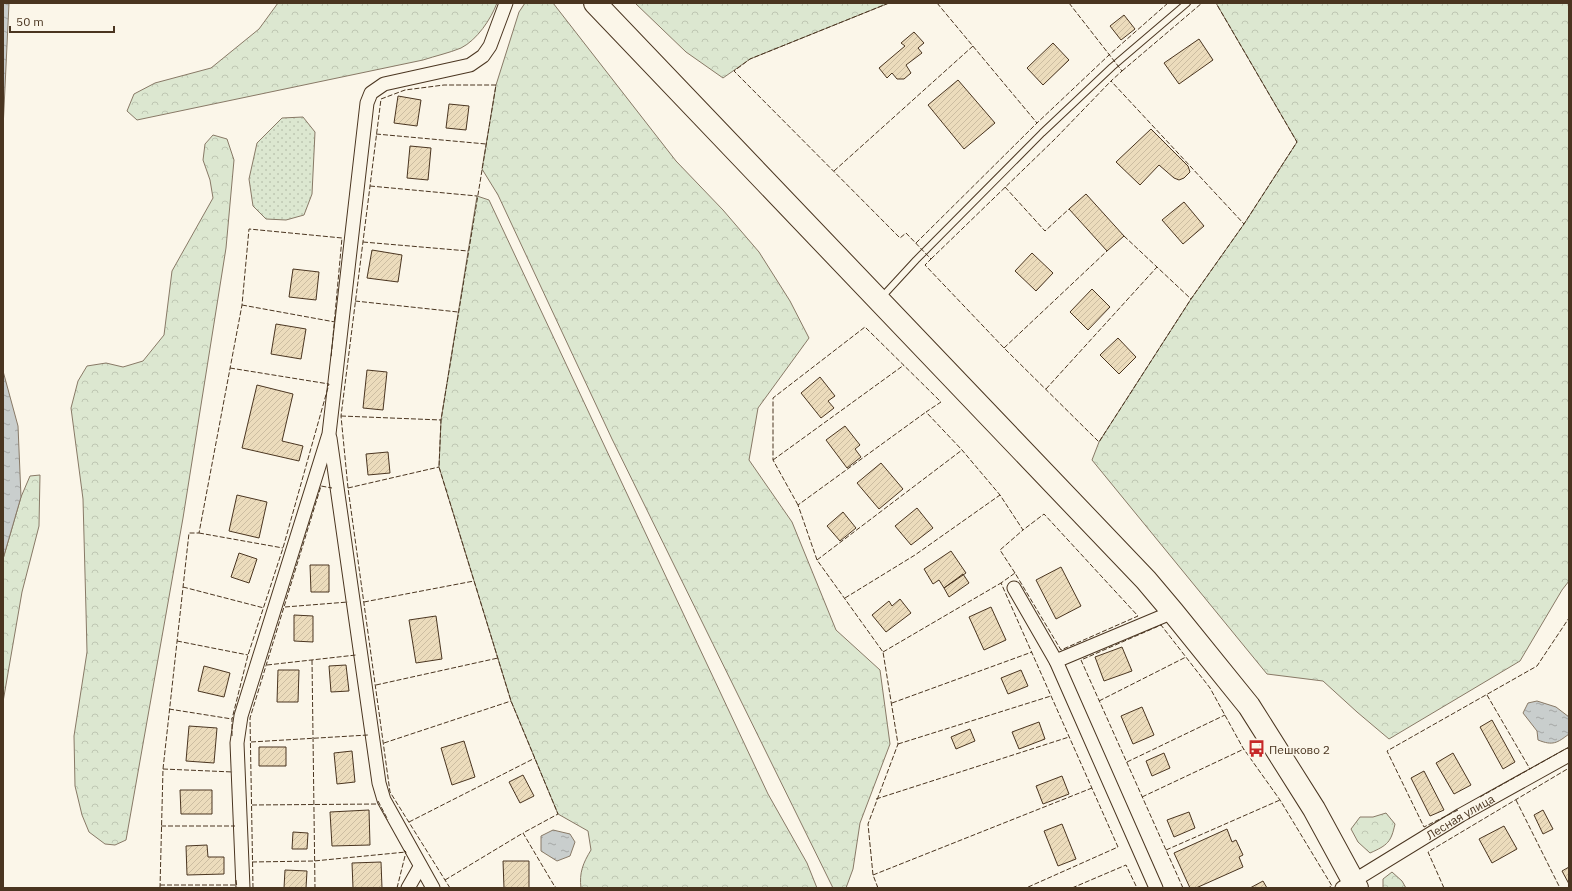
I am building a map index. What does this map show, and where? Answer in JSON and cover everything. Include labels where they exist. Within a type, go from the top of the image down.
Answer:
[{"type":"highway","points":[[595,3],[1146,580],[1249,706],[1314,809],[1351,886]]},
{"type":"street","points":[[243,888],[238,743],[242,716],[329,434],[367,103],[371,93],[384,84],[470,65],[483,56],[490,46],[506,3]]},
{"type":"street","points":[[329,434],[379,783],[384,800],[433,888]]},
{"type":"street","points":[[1014,588],[1056,661],[1156,888]]},
{"type":"street","points":[[1056,661],[1173,612]]},
{"type":"street","name":"Лесная улица","points":[[1351,886],[1461,815],[1569,755]]},
{"type":"street","points":[[408,888],[420,867]]},
{"type":"lane","points":[[879,301],[916,260],[1042,134],[1112,67],[1187,3]]},
{"type":"green space","points":[[278,3],[497,3],[491,16],[473,40],[456,50],[423,60],[137,120],[127,111],[134,94],[155,83],[211,68],[259,29]]},
{"type":"green space","points":[[525,3],[553,3],[676,161],[723,210],[759,252],[790,301],[809,338],[758,408],[749,460],[792,522],[836,630],[880,670],[890,744],[860,823],[853,869],[846,888],[833,888],[612,439],[498,195],[482,169],[496,85],[519,12]]},
{"type":"green space","points":[[635,3],[889,3],[750,59],[723,78],[686,52]]},
{"type":"green space","points":[[1216,3],[1569,3],[1569,581],[1562,590],[1520,661],[1389,739],[1323,681],[1267,674],[1092,460],[1099,442],[1191,299],[1244,224],[1297,142]]},
{"type":"green space","points":[[303,117],[315,132],[312,194],[304,215],[286,220],[266,219],[253,206],[249,179],[257,143],[282,118]]},
{"type":"green space","points":[[213,135],[227,139],[234,160],[226,248],[183,518],[126,840],[115,845],[105,844],[89,832],[82,815],[75,786],[74,736],[87,652],[83,499],[71,408],[78,381],[87,366],[106,363],[123,367],[143,361],[164,335],[172,271],[213,198],[210,180],[203,160],[205,144]]},
{"type":"green space","points":[[477,196],[489,200],[768,794],[807,863],[817,888],[581,888],[582,868],[591,850],[588,831],[558,814],[511,701],[439,467],[441,420]]},
{"type":"green space","points":[[40,475],[39,526],[22,592],[3,702],[3,559],[21,497],[30,476]]},
{"type":"green space","points":[[1386,813],[1395,824],[1392,835],[1385,845],[1370,853],[1358,842],[1351,829],[1360,817],[1373,817]]},
{"type":"green space","points":[[1392,872],[1402,881],[1406,888],[1383,888],[1383,879]]},
{"type":"water","points":[[3,3],[9,3],[3,129]]},
{"type":"water","points":[[3,371],[18,426],[21,497],[3,559]]},
{"type":"water","points":[[1537,701],[1556,707],[1569,717],[1569,734],[1555,743],[1547,743],[1538,740],[1537,731],[1523,713],[1528,703]]},
{"type":"water","points":[[553,830],[570,834],[575,842],[570,856],[557,861],[541,851],[541,836]]},
{"type":"building","points":[[1124,15],[1135,29],[1121,40],[1110,26]]},
{"type":"building","points":[[914,32],[924,43],[918,48],[922,53],[906,65],[911,73],[904,79],[897,79],[892,73],[887,78],[879,68],[905,46],[901,43]]},
{"type":"building","points":[[1199,39],[1213,60],[1179,84],[1164,63]]},
{"type":"building","points":[[1053,43],[1069,60],[1043,85],[1027,68]]},
{"type":"building","points":[[958,80],[995,123],[964,149],[928,105]]},
{"type":"building","points":[[398,96],[421,100],[417,126],[394,123]]},
{"type":"building","points":[[449,104],[469,106],[466,130],[446,128]]},
{"type":"building","points":[[1151,129],[1188,166],[1190,172],[1184,178],[1179,180],[1174,178],[1159,165],[1140,185],[1116,162]]},
{"type":"building","points":[[410,146],[431,148],[428,180],[407,178]]},
{"type":"building","points":[[1086,194],[1124,236],[1107,251],[1069,209]]},
{"type":"building","points":[[1184,202],[1204,226],[1183,244],[1162,220]]},
{"type":"building","points":[[372,250],[402,255],[398,282],[367,278]]},
{"type":"building","points":[[1032,253],[1053,273],[1036,291],[1015,271]]},
{"type":"building","points":[[293,269],[319,272],[316,300],[289,297]]},
{"type":"building","points":[[1092,289],[1110,307],[1088,330],[1070,312]]},
{"type":"building","points":[[276,324],[306,329],[301,359],[271,354]]},
{"type":"building","points":[[1118,338],[1136,357],[1119,374],[1100,355]]},
{"type":"building","points":[[367,370],[387,372],[383,410],[363,408]]},
{"type":"building","points":[[820,377],[835,396],[828,401],[834,408],[821,418],[801,393]]},
{"type":"building","points":[[257,385],[293,394],[282,441],[303,446],[299,461],[242,448]]},
{"type":"building","points":[[845,426],[860,445],[855,449],[861,457],[847,468],[826,440]]},
{"type":"building","points":[[388,452],[390,473],[368,475],[366,454]]},
{"type":"building","points":[[881,463],[903,489],[879,509],[857,483]]},
{"type":"building","points":[[237,495],[267,502],[259,538],[229,531]]},
{"type":"building","points":[[917,508],[933,528],[911,545],[895,526]]},
{"type":"building","points":[[843,512],[856,528],[840,541],[827,526]]},
{"type":"building","points":[[951,551],[966,573],[944,588],[939,580],[933,584],[924,569]]},
{"type":"building","points":[[239,553],[257,559],[249,583],[231,577]]},
{"type":"building","points":[[310,565],[329,565],[329,592],[311,592]]},
{"type":"building","points":[[1061,567],[1081,606],[1056,619],[1036,580]]},
{"type":"building","points":[[963,574],[969,583],[949,597],[944,588]]},
{"type":"building","points":[[900,599],[911,613],[886,632],[872,615],[889,601],[892,606]]},
{"type":"building","points":[[991,607],[1006,640],[984,650],[969,617]]},
{"type":"building","points":[[294,615],[313,616],[313,642],[294,641]]},
{"type":"building","points":[[436,616],[442,659],[416,663],[409,620]]},
{"type":"building","points":[[1122,647],[1132,671],[1104,681],[1095,657]]},
{"type":"building","points":[[346,665],[349,691],[331,692],[329,666]]},
{"type":"building","points":[[204,666],[230,673],[224,697],[198,691]]},
{"type":"building","points":[[278,670],[299,670],[298,702],[277,702]]},
{"type":"building","points":[[1021,670],[1028,686],[1008,694],[1001,678]]},
{"type":"building","points":[[1142,707],[1154,735],[1133,744],[1121,716]]},
{"type":"building","points":[[1492,720],[1515,762],[1503,769],[1480,727]]},
{"type":"building","points":[[1039,722],[1045,739],[1019,749],[1012,732]]},
{"type":"building","points":[[189,726],[217,728],[214,763],[186,761]]},
{"type":"building","points":[[970,729],[975,741],[956,749],[951,737]]},
{"type":"building","points":[[464,741],[475,777],[452,785],[441,748]]},
{"type":"building","points":[[259,747],[286,747],[286,766],[259,766]]},
{"type":"building","points":[[352,751],[355,782],[337,784],[334,753]]},
{"type":"building","points":[[1164,753],[1170,768],[1152,776],[1146,761]]},
{"type":"building","points":[[1453,753],[1471,785],[1454,794],[1436,763]]},
{"type":"building","points":[[1424,771],[1444,810],[1430,816],[1411,778]]},
{"type":"building","points":[[523,775],[534,796],[520,803],[509,782]]},
{"type":"building","points":[[1062,776],[1069,794],[1043,804],[1036,786]]},
{"type":"building","points":[[180,790],[212,790],[212,814],[181,814]]},
{"type":"building","points":[[369,810],[370,845],[332,846],[330,812]]},
{"type":"building","points":[[1543,810],[1553,829],[1543,834],[1534,815]]},
{"type":"building","points":[[1189,812],[1195,828],[1174,837],[1167,820]]},
{"type":"building","points":[[1062,824],[1076,859],[1058,866],[1044,831]]},
{"type":"building","points":[[1504,826],[1517,849],[1492,863],[1479,839]]},
{"type":"building","points":[[1227,829],[1232,842],[1236,840],[1243,855],[1239,857],[1243,867],[1196,888],[1190,888],[1174,853]]},
{"type":"building","points":[[293,832],[308,833],[307,849],[292,849]]},
{"type":"building","points":[[207,845],[208,857],[224,857],[224,874],[187,875],[186,846]]},
{"type":"building","points":[[503,861],[529,861],[529,888],[504,888]]},
{"type":"building","points":[[381,862],[382,888],[353,888],[352,863]]},
{"type":"building","points":[[1569,867],[1569,884],[1562,871]]},
{"type":"building","points":[[285,870],[307,871],[306,888],[284,888]]},
{"type":"building","points":[[1263,881],[1267,888],[1250,888]]},
{"type":"fence","points":[[889,3],[750,59],[734,71],[900,238],[906,233],[931,259],[925,265],[1004,348],[1099,442],[1191,299],[1244,224],[1297,142],[1216,3]]},
{"type":"fence","points":[[937,3],[1037,123]]},
{"type":"fence","points":[[1069,3],[1122,71],[1111,81],[1244,224]]},
{"type":"fence","points":[[916,243],[1037,123],[1109,55],[1168,3]]},
{"type":"fence","points":[[1122,71],[1202,3]]},
{"type":"fence","points":[[834,171],[973,46]]},
{"type":"fence","points":[[931,259],[1055,139],[1111,81]]},
{"type":"fence","points":[[450,888],[390,792],[348,488],[341,416],[381,99],[405,90],[444,85],[496,85],[441,420],[439,467],[511,701],[558,814],[523,833],[555,887],[558,888]]},
{"type":"fence","points":[[376,134],[486,144]]},
{"type":"fence","points":[[370,186],[477,196]]},
{"type":"fence","points":[[1005,187],[1045,231],[1069,209]]},
{"type":"fence","points":[[160,888],[163,769],[189,533],[199,533],[242,305],[249,229],[342,238],[331,358]]},
{"type":"fence","points":[[1124,236],[1191,299]]},
{"type":"fence","points":[[363,242],[468,251]]},
{"type":"fence","points":[[1004,348],[1107,251]]},
{"type":"fence","points":[[1046,389],[1157,267]]},
{"type":"fence","points":[[355,301],[458,312]]},
{"type":"fence","points":[[242,305],[335,322]]},
{"type":"fence","points":[[798,505],[773,460],[773,398],[865,327],[941,402],[926,412],[962,450],[1000,495],[1023,530],[1044,514],[1138,616],[1061,650],[1015,573],[1001,583],[1118,847],[1026,888]]},
{"type":"fence","points":[[773,460],[904,365]]},
{"type":"fence","points":[[230,368],[329,384]]},
{"type":"fence","points":[[232,736],[232,719],[248,655],[283,548],[329,384]]},
{"type":"fence","points":[[878,888],[873,875],[868,824],[898,744],[883,652],[817,560],[798,505],[926,412]]},
{"type":"fence","points":[[341,416],[441,420]]},
{"type":"fence","points":[[817,560],[962,450]]},
{"type":"fence","points":[[348,488],[439,467]]},
{"type":"fence","points":[[253,888],[250,718],[321,486],[332,488]]},
{"type":"fence","points":[[845,598],[915,555],[1000,495]]},
{"type":"fence","points":[[1015,573],[1000,550],[1023,530]]},
{"type":"fence","points":[[199,533],[283,548]]},
{"type":"fence","points":[[364,602],[474,581]]},
{"type":"fence","points":[[883,652],[1001,583]]},
{"type":"fence","points":[[183,587],[264,608]]},
{"type":"fence","points":[[285,607],[348,602]]},
{"type":"fence","points":[[1458,810],[1424,827],[1387,751],[1537,666],[1569,618]]},
{"type":"fence","points":[[1183,888],[1081,660],[1161,625],[1210,688],[1243,748],[1280,800],[1332,886],[1328,888]]},
{"type":"fence","points":[[177,641],[248,655]]},
{"type":"fence","points":[[892,703],[1032,652]]},
{"type":"fence","points":[[267,665],[356,655]]},
{"type":"fence","points":[[1099,701],[1186,657]]},
{"type":"fence","points":[[376,685],[498,658]]},
{"type":"fence","points":[[312,660],[315,888]]},
{"type":"fence","points":[[1487,695],[1530,769]]},
{"type":"fence","points":[[898,744],[1051,696]]},
{"type":"fence","points":[[384,743],[511,701]]},
{"type":"fence","points":[[169,709],[232,719]]},
{"type":"fence","points":[[1127,762],[1225,715]]},
{"type":"fence","points":[[251,742],[368,735]]},
{"type":"fence","points":[[876,799],[1069,737]]},
{"type":"fence","points":[[1480,797],[1569,747]]},
{"type":"fence","points":[[1142,797],[1244,749]]},
{"type":"fence","points":[[409,822],[535,758]]},
{"type":"fence","points":[[1444,888],[1428,852],[1569,768]]},
{"type":"fence","points":[[163,769],[233,772]]},
{"type":"fence","points":[[873,875],[1092,788]]},
{"type":"fence","points":[[1166,850],[1280,800]]},
{"type":"fence","points":[[1516,800],[1560,888]]},
{"type":"fence","points":[[378,801],[388,820]]},
{"type":"fence","points":[[252,805],[378,804]]},
{"type":"fence","points":[[161,826],[235,826]]},
{"type":"fence","points":[[445,880],[523,833]]},
{"type":"fence","points":[[397,888],[406,852],[404,850]]},
{"type":"fence","points":[[252,862],[314,861],[406,852]]},
{"type":"fence","points":[[1072,888],[1126,865],[1137,888]]},
{"type":"fence","points":[[236,880],[237,888]]},
{"type":"fence","points":[[160,885],[236,885]]},
{"type":"place","name":"Пешково 2","points":[[1256,749]]}]
